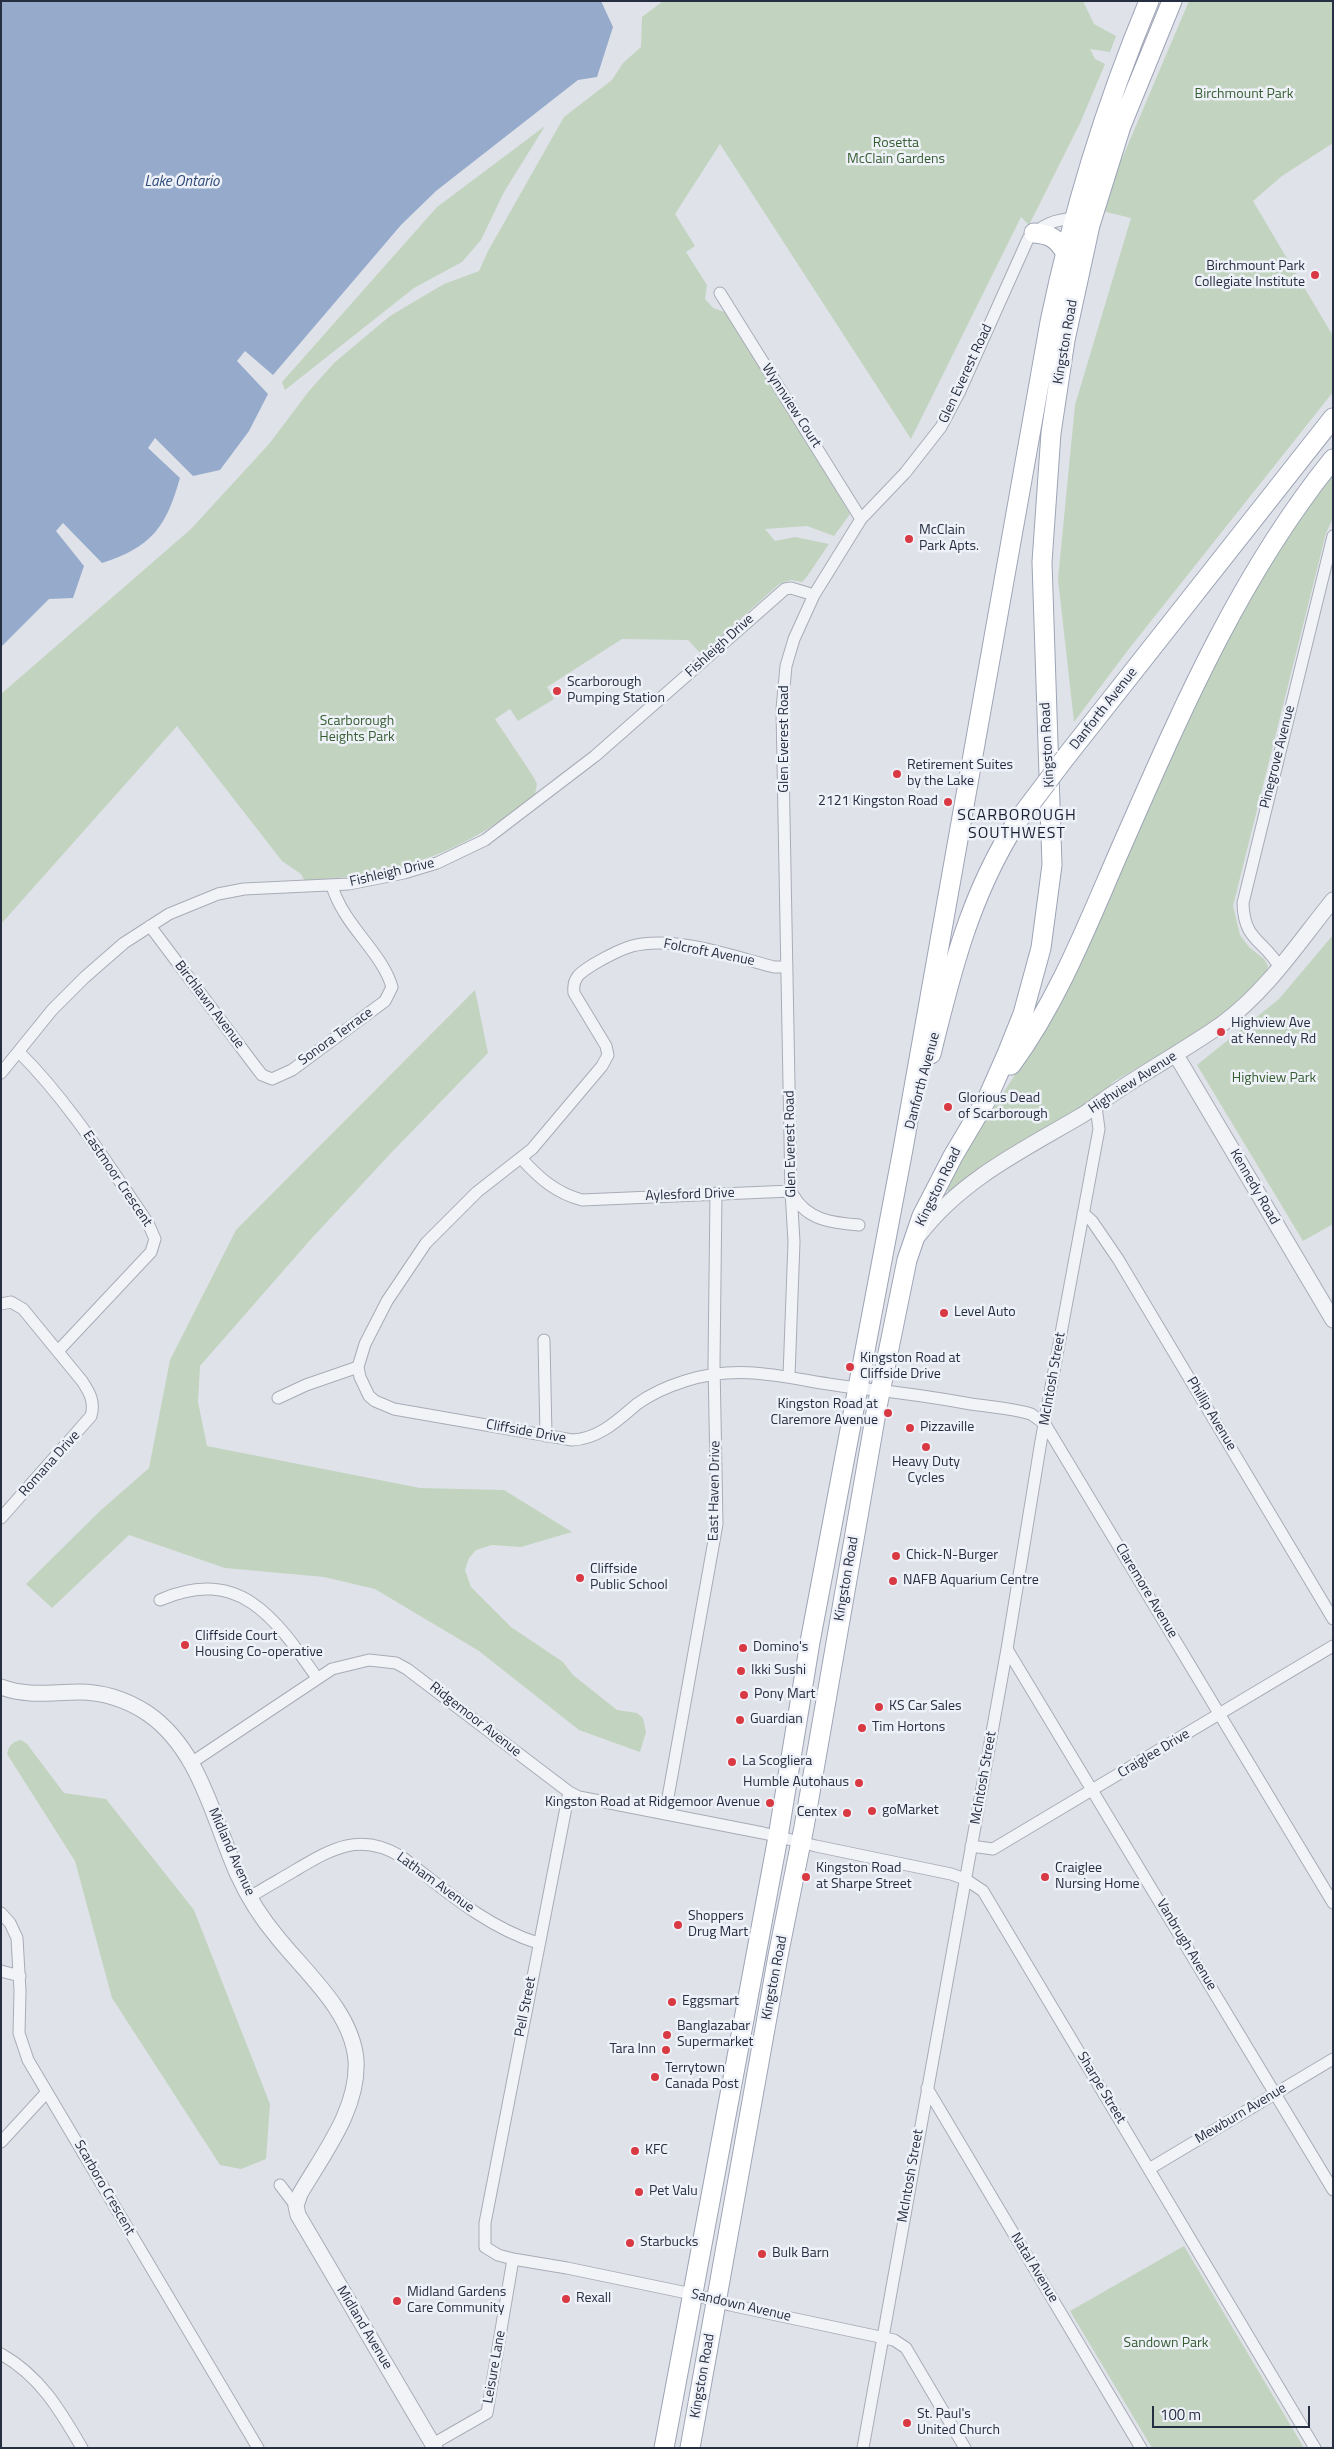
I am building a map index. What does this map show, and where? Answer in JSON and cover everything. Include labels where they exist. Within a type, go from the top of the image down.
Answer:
[{"type":"main road","name":"Kingston Road","points":[[690,2448],[801,1842],[880,1390],[907,1260],[922,1216],[937,1185],[988,1097],[1023,1014],[1039,957],[1052,865],[1042,562],[1051,433],[1082,219],[1121,67],[1149,1]]},
{"type":"main road","name":"Kingston Road","points":[[664,2448],[778,1837],[810,1642],[903,1149],[1065,252],[1082,219],[1172,1]]},
{"type":"main road","points":[[1034,233],[1047,234],[1054,238],[1065,252]]},
{"type":"main road","name":"Danforth Avenue","points":[[903,1149],[920,1100],[955,956],[993,863],[1016,823],[1333,418]]},
{"type":"main road","points":[[988,1097],[1034,1030],[1059,985],[1184,703],[1225,624],[1278,536],[1333,459]]},
{"type":"street","points":[[1034,233],[1048,223],[1082,219]]},
{"type":"street","name":"Glen Everest Road","points":[[790,1376],[794,1242],[791,1191],[782,709],[786,666],[794,639],[814,596],[861,519],[905,473],[941,427],[959,393],[1024,247],[1034,233]]},
{"type":"street","name":"Wynnview Court","points":[[720,293],[861,519]]},
{"type":"street","name":"Pinegrove Avenue","points":[[1280,968],[1274,958],[1255,940],[1245,925],[1243,903],[1333,536]]},
{"type":"street","name":"Fishleigh Drive","points":[[1,1073],[52,1010],[85,976],[124,943],[150,926],[176,911],[218,894],[244,889],[332,886],[372,881],[436,864],[485,840],[602,750],[778,594],[791,588],[814,596]]},
{"type":"street","name":"Sonora Terrace","points":[[272,1079],[292,1070],[385,1002],[392,987],[384,969],[337,903],[332,886]]},
{"type":"street","name":"Highview Avenue","points":[[914,1242],[933,1217],[958,1194],[1001,1162],[1096,1107],[1116,1092],[1176,1055],[1247,1004],[1280,968],[1333,900]]},
{"type":"street","name":"Birchlawn Avenue","points":[[150,926],[255,1066],[262,1074],[272,1079]]},
{"type":"street","name":"Folcroft Avenue","points":[[522,1159],[602,1066],[608,1055],[606,1046],[574,993],[573,985],[577,975],[614,953],[648,943],[668,943],[774,967],[787,968]]},
{"type":"street","name":"Eastmoor Crescent","points":[[19,1052],[39,1072],[76,1120],[148,1223],[154,1239],[152,1252],[59,1350]]},
{"type":"street","name":"Kennedy Road","points":[[1176,1055],[1333,1320]]},
{"type":"street","name":"McIntosh Street","points":[[862,2448],[1099,1129],[1096,1107]]},
{"type":"street","points":[[278,1398],[306,1385],[358,1367],[375,1322],[397,1284],[426,1243],[477,1192],[522,1159]]},
{"type":"street","name":"Aylesford Drive","points":[[522,1159],[544,1182],[571,1197],[582,1200],[791,1191]]},
{"type":"street","points":[[791,1191],[803,1208],[820,1220],[859,1225]]},
{"type":"street","name":"East Haven Drive","points":[[665,1814],[717,1524],[714,1375],[716,1193]]},
{"type":"street","name":"Phillip Avenue","points":[[1083,1213],[1092,1222],[1118,1259],[1333,1619]]},
{"type":"street","points":[[3,1303],[11,1302],[23,1309],[59,1350]]},
{"type":"street","points":[[544,1340],[546,1436]]},
{"type":"street","name":"Romana Drive","points":[[1,1518],[91,1416],[94,1406],[90,1392],[59,1350]]},
{"type":"street","name":"Cliffside Drive","points":[[358,1367],[360,1377],[370,1396],[386,1406],[572,1440],[592,1436],[608,1428],[646,1399],[669,1387],[714,1375],[756,1372],[880,1390]]},
{"type":"street","name":"Claremore Avenue","points":[[880,1390],[1022,1411],[1045,1424],[1333,1904]]},
{"type":"street","points":[[160,1600],[175,1593],[197,1589],[223,1591],[237,1596],[263,1611],[281,1627],[317,1678]]},
{"type":"street","name":"Craiglee Drive","points":[[971,1846],[993,1849],[1333,1646]]},
{"type":"street","name":"Vanbrugh Avenue","points":[[1007,1649],[1333,2190]]},
{"type":"street","name":"Ridgemoor Avenue","points":[[192,1763],[332,1669],[369,1660],[396,1663],[426,1682],[569,1792],[590,1800],[801,1842]]},
{"type":"street","name":"Midland Avenue","points":[[1,1687],[26,1695],[80,1692],[96,1694],[124,1702],[147,1713],[166,1728],[192,1763],[239,1877],[250,1897],[268,1926],[338,2012],[354,2049],[355,2085],[348,2110],[300,2194],[296,2206]]},
{"type":"street","name":"Pell Street","points":[[485,2223],[538,1943],[569,1792]]},
{"type":"street","name":"Sharpe Street","points":[[801,1842],[952,1874],[965,1879],[983,1891],[1315,2448]]},
{"type":"street","name":"Latham Avenue","points":[[250,1897],[339,1847],[358,1843],[372,1845],[389,1849],[402,1857],[477,1914],[499,1928],[538,1943]]},
{"type":"street","name":"Scarboro Crescent","points":[[1,1913],[10,1923],[17,1938],[20,1976],[18,2023],[20,2039],[28,2060],[258,2448]]},
{"type":"street","points":[[1,1971],[20,1976]]},
{"type":"street","name":"Mewburn Avenue","points":[[1149,2169],[1333,2059]]},
{"type":"street","name":"Natal Avenue","points":[[927,2088],[1141,2448]]},
{"type":"street","points":[[1,2142],[47,2092]]},
{"type":"street","name":"Midland Avenue","points":[[280,2185],[296,2206],[302,2224],[434,2446]]},
{"type":"street","name":"Sandown Avenue","points":[[485,2223],[485,2247],[498,2255],[692,2294],[717,2302],[894,2340],[906,2348],[966,2448]]},
{"type":"street","name":"Leisure Lane","points":[[434,2446],[487,2412],[513,2259]]},
{"type":"street","points":[[1,2354],[17,2362],[44,2388],[57,2404],[82,2448]]},
{"type":"green space","points":[[663,1],[1083,1],[1094,24],[1116,36],[1110,52],[1090,49],[1095,59],[1105,64],[1081,121],[1029,225],[1021,217],[911,439],[720,144],[675,214],[695,246],[686,252],[707,285],[705,299],[713,308],[730,314],[850,514],[834,536],[807,526],[765,529],[775,541],[795,537],[829,544],[806,578],[802,582],[791,580],[779,584],[701,654],[688,640],[622,639],[547,687],[554,699],[518,721],[510,709],[495,719],[533,776],[537,784],[535,794],[483,832],[428,858],[399,867],[368,874],[304,880],[301,874],[282,861],[177,726],[1,924],[1,694],[191,529],[269,444],[309,391],[335,362],[390,316],[444,284],[479,271],[488,251],[564,117],[612,80],[623,63],[641,47],[642,17]]},
{"type":"green space","name":"Birchmount Park","points":[[1189,1],[1333,1],[1333,143],[1282,176],[1253,201],[1333,336],[1333,392],[1128,650],[1074,722],[1058,579],[1075,405],[1131,218],[1102,211],[1107,194]]},
{"type":"green space","points":[[545,126],[504,192],[481,240],[462,262],[414,288],[285,390],[282,382],[437,207]]},
{"type":"green space","points":[[1333,470],[1333,518],[1326,533],[1233,906],[1240,935],[1249,947],[1264,959],[1268,966],[1266,974],[1234,1005],[1198,1032],[1113,1082],[1098,1100],[1071,1117],[1058,1120],[972,1175],[950,1193],[946,1189],[962,1158],[1035,1043],[1196,695],[1260,576]]},
{"type":"green space","name":"Highview Park","points":[[1333,935],[1333,1224],[1303,1241],[1197,1065],[1279,999]]},
{"type":"green space","points":[[475,990],[488,1053],[311,1239],[200,1366],[198,1402],[207,1446],[420,1488],[504,1490],[572,1532],[521,1547],[492,1545],[476,1550],[469,1558],[465,1570],[471,1587],[511,1627],[563,1662],[573,1675],[617,1710],[637,1713],[643,1718],[646,1732],[640,1752],[579,1730],[479,1651],[375,1589],[324,1577],[225,1568],[129,1535],[52,1608],[26,1584],[100,1511],[149,1468],[170,1360],[236,1230]]},
{"type":"green space","points":[[21,1740],[27,1744],[64,1793],[106,1799],[194,1910],[270,2104],[266,2159],[241,2169],[220,2165],[112,1998],[75,1861],[7,1754],[11,1744]]},
{"type":"green space","name":"Sandown Park","points":[[1184,2246],[1304,2448],[1152,2448],[1070,2311]]},
{"type":"water","name":"Lake Ontario","points":[[1,1],[601,1],[613,27],[597,77],[578,80],[436,191],[401,225],[273,375],[245,351],[237,361],[268,394],[249,431],[220,470],[193,476],[155,438],[148,448],[180,478],[169,510],[154,533],[145,542],[119,557],[102,563],[63,523],[56,531],[84,566],[73,598],[49,599],[1,647]]},
{"type":"place","name":"Birchmount Park Collegiate Institute","points":[[1315,275]]},
{"type":"place","name":"McClain Park Apts.","points":[[909,539]]},
{"type":"place","name":"Scarborough Pumping Station","points":[[557,691]]},
{"type":"place","name":"Retirement Suites by the Lake","points":[[897,774]]},
{"type":"place","name":"2121 Kingston Road","points":[[948,802]]},
{"type":"place","name":"Highview Ave at Kennedy Rd","points":[[1221,1032]]},
{"type":"place","name":"Glorious Dead of Scarborough","points":[[948,1107]]},
{"type":"place","name":"Level Auto","points":[[944,1313]]},
{"type":"place","name":"Kingston Road at Cliffside Drive","points":[[850,1367]]},
{"type":"place","name":"Kingston Road at Claremore Avenue","points":[[888,1413]]},
{"type":"place","name":"Pizzaville","points":[[910,1428]]},
{"type":"place","name":"Heavy Duty Cycles","points":[[926,1447]]},
{"type":"place","name":"Chick-N-Burger","points":[[896,1556]]},
{"type":"place","name":"Cliffside Public School","points":[[580,1578]]},
{"type":"place","name":"NAFB Aquarium Centre","points":[[893,1581]]},
{"type":"place","name":"Cliffside Court Housing Co-operative","points":[[185,1645]]},
{"type":"place","name":"Domino's","points":[[743,1648]]},
{"type":"place","name":"Ikki Sushi","points":[[741,1671]]},
{"type":"place","name":"Pony Mart","points":[[744,1695]]},
{"type":"place","name":"KS Car Sales","points":[[879,1707]]},
{"type":"place","name":"Guardian","points":[[740,1720]]},
{"type":"place","name":"Tim Hortons","points":[[862,1728]]},
{"type":"place","name":"La Scogliera","points":[[732,1762]]},
{"type":"place","name":"Humble Autohaus","points":[[859,1783]]},
{"type":"place","name":"Kingston Road at Ridgemoor Avenue","points":[[770,1803]]},
{"type":"place","name":"goMarket","points":[[872,1811]]},
{"type":"place","name":"Centex","points":[[847,1813]]},
{"type":"place","name":"Kingston Road at Sharpe Street","points":[[806,1877]]},
{"type":"place","name":"Craiglee Nursing Home","points":[[1045,1877]]},
{"type":"place","name":"Shoppers Drug Mart","points":[[678,1925]]},
{"type":"place","name":"Eggsmart","points":[[672,2002]]},
{"type":"place","name":"Banglazabar Supermarket","points":[[667,2035]]},
{"type":"place","name":"Tara Inn","points":[[666,2050]]},
{"type":"place","name":"Terrytown Canada Post","points":[[655,2077]]},
{"type":"place","name":"KFC","points":[[635,2151]]},
{"type":"place","name":"Pet Valu","points":[[639,2192]]},
{"type":"place","name":"Starbucks","points":[[630,2243]]},
{"type":"place","name":"Bulk Barn","points":[[762,2254]]},
{"type":"place","name":"Rexall","points":[[566,2299]]},
{"type":"place","name":"Midland Gardens Care Community","points":[[397,2301]]},
{"type":"place","name":"St. Paul's United Church","points":[[907,2423]]},
{"type":"district","name":"SCARBOROUGH SOUTHWEST","points":[[1017,825]]},
{"type":"park label","name":"Rosetta McClain Gardens","points":[[896,152]]},
{"type":"park label","name":"Scarborough Heights Park","points":[[357,730]]}]
